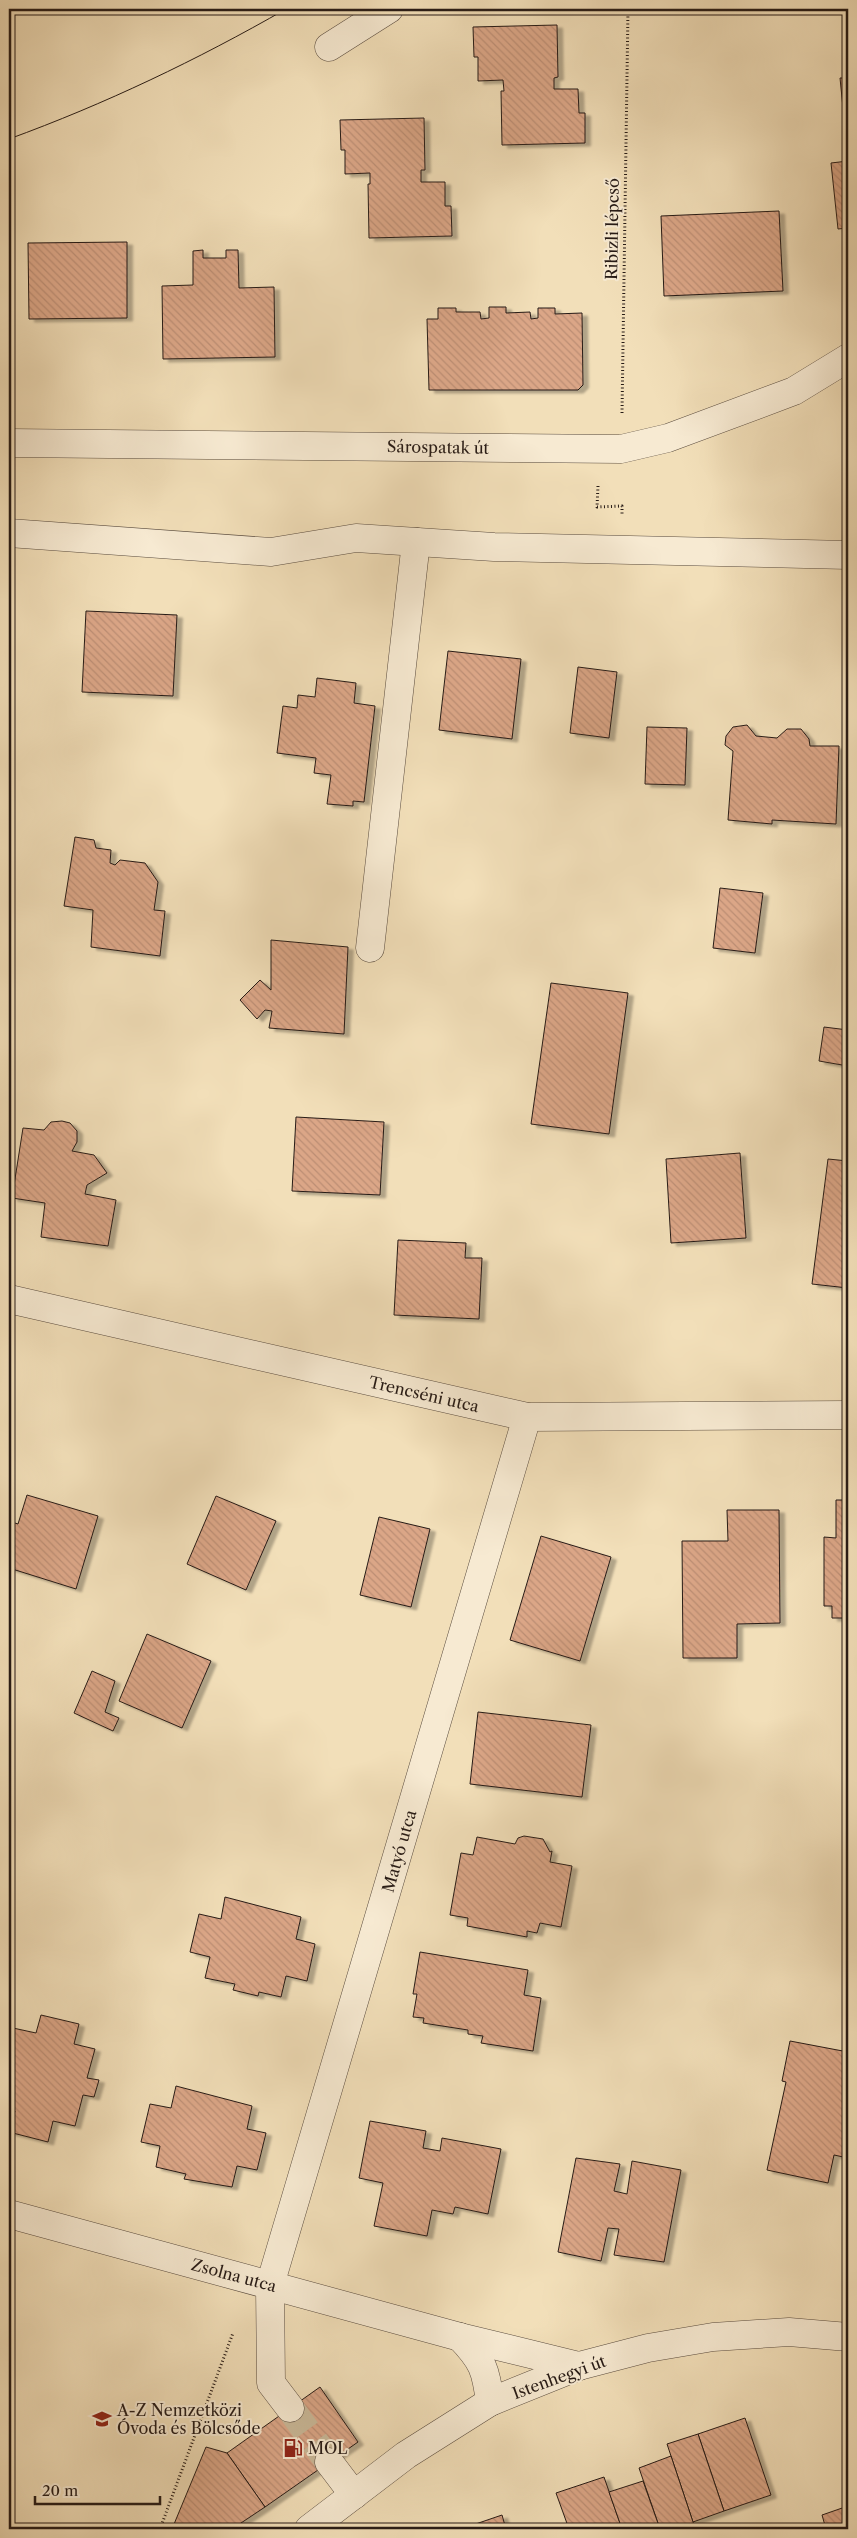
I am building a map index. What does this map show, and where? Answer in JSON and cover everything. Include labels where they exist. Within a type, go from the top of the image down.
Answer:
[{"type":"street","points":[[329,47],[389,9]]},
{"type":"street","name":"Sárospatak út","points":[[9,443],[621,449],[668,438],[794,391],[848,358]]},
{"type":"street","points":[[9,534],[272,552],[356,538],[494,547],[848,555]]},
{"type":"street","points":[[370,948],[416,542]]},
{"type":"street","name":"Trencséni utca","points":[[9,1299],[527,1417],[848,1415]]},
{"type":"street","name":"Matyó utca","points":[[290,2408],[271,2383],[270,2285],[527,1417]]},
{"type":"street","name":"Zsolna utca","points":[[9,2214],[460,2337],[579,2366]]},
{"type":"street","name":"Istenhegyi út","points":[[309,2529],[406,2455],[490,2402],[579,2366],[648,2348],[713,2337],[790,2332],[848,2337]]},
{"type":"street","points":[[460,2337],[477,2355],[487,2378],[490,2402]]},
{"type":"street","points":[[329,2462],[354,2495]]},
{"type":"path","name":"Ribizli lépcső","points":[[621,449],[628,9]]},
{"type":"path","points":[[605,486],[596,486],[597,507],[622,506]]},
{"type":"path","points":[[160,2529],[236,2324]]},
{"type":"building","points":[[557,25],[558,77],[554,78],[554,89],[578,89],[579,113],[585,113],[585,143],[502,145],[501,91],[504,91],[503,80],[478,81],[478,57],[474,57],[473,27]]},
{"type":"building","points":[[840,78],[848,78],[848,158]]},
{"type":"building","points":[[424,118],[425,170],[421,170],[421,182],[445,182],[445,206],[451,206],[452,236],[369,238],[368,184],[370,184],[370,173],[345,174],[345,150],[341,150],[340,120]]},
{"type":"building","points":[[848,161],[848,228],[838,229],[831,163]]},
{"type":"building","points":[[779,211],[783,291],[664,296],[661,216]]},
{"type":"building","points":[[127,242],[127,318],[29,319],[28,243]]},
{"type":"building","points":[[203,250],[203,258],[226,258],[226,250],[238,250],[239,288],[274,287],[275,357],[163,359],[162,286],[193,285],[193,251]]},
{"type":"building","points":[[489,307],[506,307],[506,313],[530,312],[531,319],[538,318],[538,308],[555,308],[555,314],[582,313],[583,385],[578,390],[429,390],[427,319],[438,319],[438,308],[456,308],[456,312],[480,312],[481,319],[489,318]]},
{"type":"building","points":[[86,611],[177,615],[173,696],[82,692]]},
{"type":"building","points":[[448,651],[521,659],[512,739],[439,730]]},
{"type":"building","points":[[578,667],[617,672],[609,738],[570,733]]},
{"type":"building","points":[[317,678],[356,683],[354,703],[375,706],[364,802],[353,801],[353,806],[327,804],[331,775],[314,773],[316,758],[277,753],[283,706],[297,708],[298,695],[315,697]]},
{"type":"building","points":[[747,725],[756,736],[777,738],[787,729],[801,729],[809,739],[810,746],[839,746],[836,824],[772,820],[772,824],[728,820],[733,751],[725,745],[726,736],[733,727]]},
{"type":"building","points":[[647,727],[687,728],[685,785],[645,784]]},
{"type":"building","points":[[75,837],[94,840],[96,848],[111,850],[110,863],[115,865],[120,860],[145,863],[158,882],[154,910],[165,911],[160,956],[91,947],[93,910],[64,906]]},
{"type":"building","points":[[720,888],[763,893],[755,953],[713,948]]},
{"type":"building","points":[[271,940],[348,947],[344,1034],[269,1028],[272,1011],[265,1010],[257,1019],[240,1000],[260,980],[271,990]]},
{"type":"building","points":[[551,983],[628,993],[609,1134],[531,1124]]},
{"type":"building","points":[[824,1027],[848,1030],[848,1066],[819,1061]]},
{"type":"building","points":[[296,1117],[384,1122],[380,1195],[292,1191]]},
{"type":"building","points":[[62,1121],[70,1123],[77,1131],[77,1142],[72,1151],[94,1155],[107,1173],[87,1185],[85,1194],[116,1200],[108,1246],[41,1237],[45,1203],[12,1198],[23,1128],[44,1130],[51,1122]]},
{"type":"building","points":[[740,1153],[746,1238],[671,1243],[666,1159]]},
{"type":"building","points":[[828,1159],[848,1161],[848,1288],[812,1284]]},
{"type":"building","points":[[398,1240],[466,1243],[465,1258],[482,1258],[479,1319],[394,1315]]},
{"type":"building","points":[[27,1495],[98,1516],[76,1589],[9,1568],[9,1521],[18,1524]]},
{"type":"building","points":[[216,1496],[276,1521],[246,1590],[187,1564]]},
{"type":"building","points":[[836,1500],[848,1500],[848,1618],[832,1618],[832,1606],[824,1606],[824,1537],[836,1538]]},
{"type":"building","points":[[727,1510],[779,1510],[780,1623],[737,1624],[737,1658],[683,1658],[682,1541],[728,1541]]},
{"type":"building","points":[[379,1517],[430,1529],[411,1607],[360,1595]]},
{"type":"building","points":[[541,1536],[611,1557],[580,1661],[510,1640]]},
{"type":"building","points":[[147,1634],[211,1661],[182,1728],[119,1701]]},
{"type":"building","points":[[92,1671],[115,1681],[105,1712],[119,1718],[113,1731],[74,1713]]},
{"type":"building","points":[[478,1712],[591,1725],[582,1797],[470,1784]]},
{"type":"building","points":[[524,1836],[543,1839],[550,1852],[552,1851],[550,1862],[572,1866],[561,1927],[540,1923],[537,1933],[527,1931],[527,1937],[467,1926],[468,1918],[450,1915],[461,1853],[473,1855],[477,1837],[515,1844],[518,1838]]},
{"type":"building","points":[[225,1897],[301,1917],[296,1939],[315,1944],[307,1981],[286,1976],[281,1997],[259,1992],[258,1996],[233,1990],[235,1984],[205,1978],[210,1957],[190,1952],[199,1914],[221,1919]]},
{"type":"building","points":[[420,1952],[528,1970],[524,1995],[541,1998],[533,2051],[481,2043],[483,2036],[468,2034],[468,2030],[423,2023],[424,2018],[413,2017],[417,1994],[413,1994]]},
{"type":"building","points":[[41,2015],[79,2024],[74,2044],[95,2049],[87,2078],[99,2080],[94,2097],[83,2095],[75,2126],[53,2121],[48,2142],[9,2132],[15,2111],[9,2110],[9,2047],[13,2028],[36,2033]]},
{"type":"building","points":[[790,2041],[848,2052],[848,2158],[834,2155],[828,2183],[767,2170],[786,2082],[782,2081]]},
{"type":"building","points":[[176,2086],[252,2106],[247,2129],[266,2133],[257,2170],[237,2166],[232,2187],[184,2179],[186,2174],[156,2167],[160,2146],[141,2142],[150,2104],[171,2108]]},
{"type":"building","points":[[370,2121],[426,2131],[423,2148],[440,2151],[442,2138],[501,2149],[488,2214],[455,2207],[453,2214],[432,2210],[427,2236],[374,2226],[383,2183],[359,2178]]},
{"type":"building","points":[[576,2158],[620,2164],[614,2191],[627,2194],[632,2161],[681,2170],[664,2262],[614,2255],[619,2229],[608,2228],[601,2261],[558,2252]]},
{"type":"building","points":[[320,2387],[358,2442],[265,2507],[227,2453]]},
{"type":"building","points":[[745,2418],[771,2495],[724,2511],[698,2434]]},
{"type":"building","points":[[698,2434],[724,2511],[693,2522],[667,2444]]},
{"type":"building","points":[[206,2447],[227,2453],[265,2507],[232,2529],[172,2529]]},
{"type":"building","points":[[671,2456],[696,2529],[660,2529],[639,2468]]},
{"type":"building","points":[[604,2477],[622,2529],[569,2529],[556,2493]]},
{"type":"building","points":[[643,2481],[660,2529],[622,2529],[609,2492]]},
{"type":"building","points":[[848,2506],[848,2529],[826,2529],[822,2515]]},
{"type":"building","points":[[502,2515],[506,2529],[461,2529]]},
{"type":"tunnel","points":[[290,2408],[329,2462]]},
{"type":"tram line","points":[[9,139],[80,111],[150,80],[219,46],[286,9]]},
{"type":"place","name":"A-Z Nemzetközi Óvoda és Bölcsőde","points":[[102,2419]]},
{"type":"place","name":"MOL","points":[[293,2448]]}]
